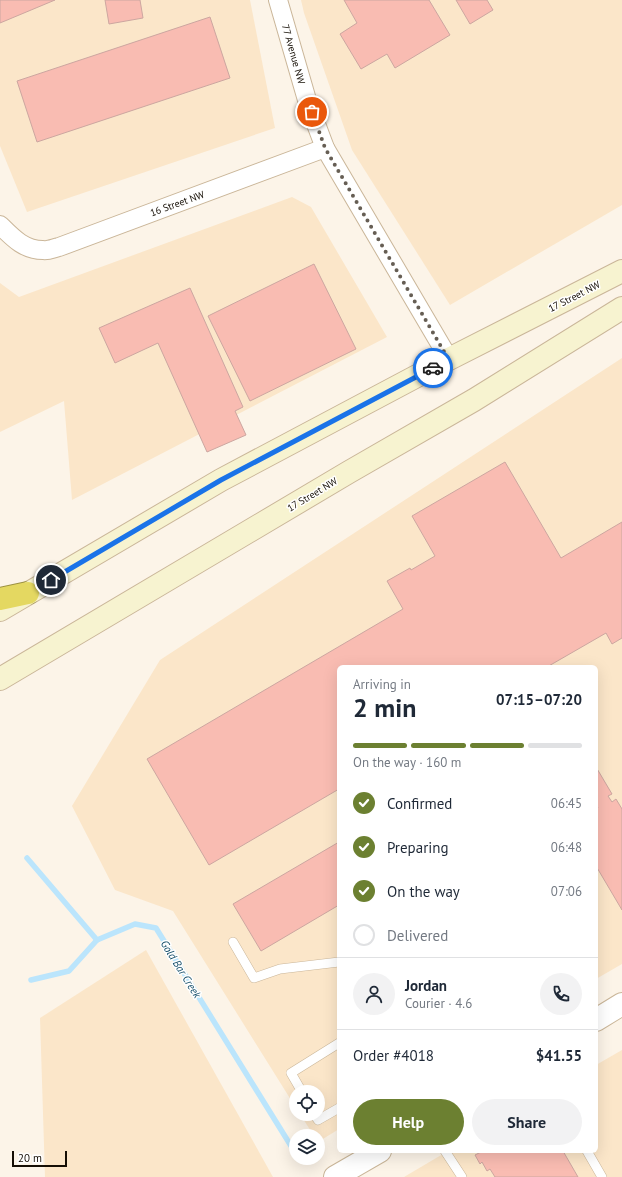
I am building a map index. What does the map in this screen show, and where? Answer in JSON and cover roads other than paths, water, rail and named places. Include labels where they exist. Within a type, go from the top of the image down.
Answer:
[{"type":"highway","points":[[0,599],[28,593]]},
{"type":"main road","name":"17 Street NW","points":[[0,610],[221,480],[622,271]]},
{"type":"main road","name":"17 Street NW","points":[[0,678],[474,400],[622,308]]},
{"type":"street","name":"77 Avenue NW","points":[[278,0],[307,100],[325,148],[449,360]]},
{"type":"street","name":"16 Street NW","points":[[0,225],[17,242],[27,247],[44,251],[59,247],[325,148]]},
{"type":"street","points":[[598,1019],[622,1004]]},
{"type":"street","points":[[335,1177],[377,1153]]},
{"type":"lane","points":[[232,942],[254,978],[280,969],[337,962]]},
{"type":"lane","points":[[298,1085],[291,1073],[337,1044]]},
{"type":"lane","points":[[325,1116],[337,1109]]},
{"type":"lane","points":[[446,1153],[462,1177]]},
{"type":"lane","points":[[588,1153],[602,1177]]},
{"type":"waterway","name":"Gold Bar Creek","points":[[27,858],[97,940],[135,924],[156,928],[289,1143]]},
{"type":"waterway","points":[[31,980],[69,971],[97,940]]}]
